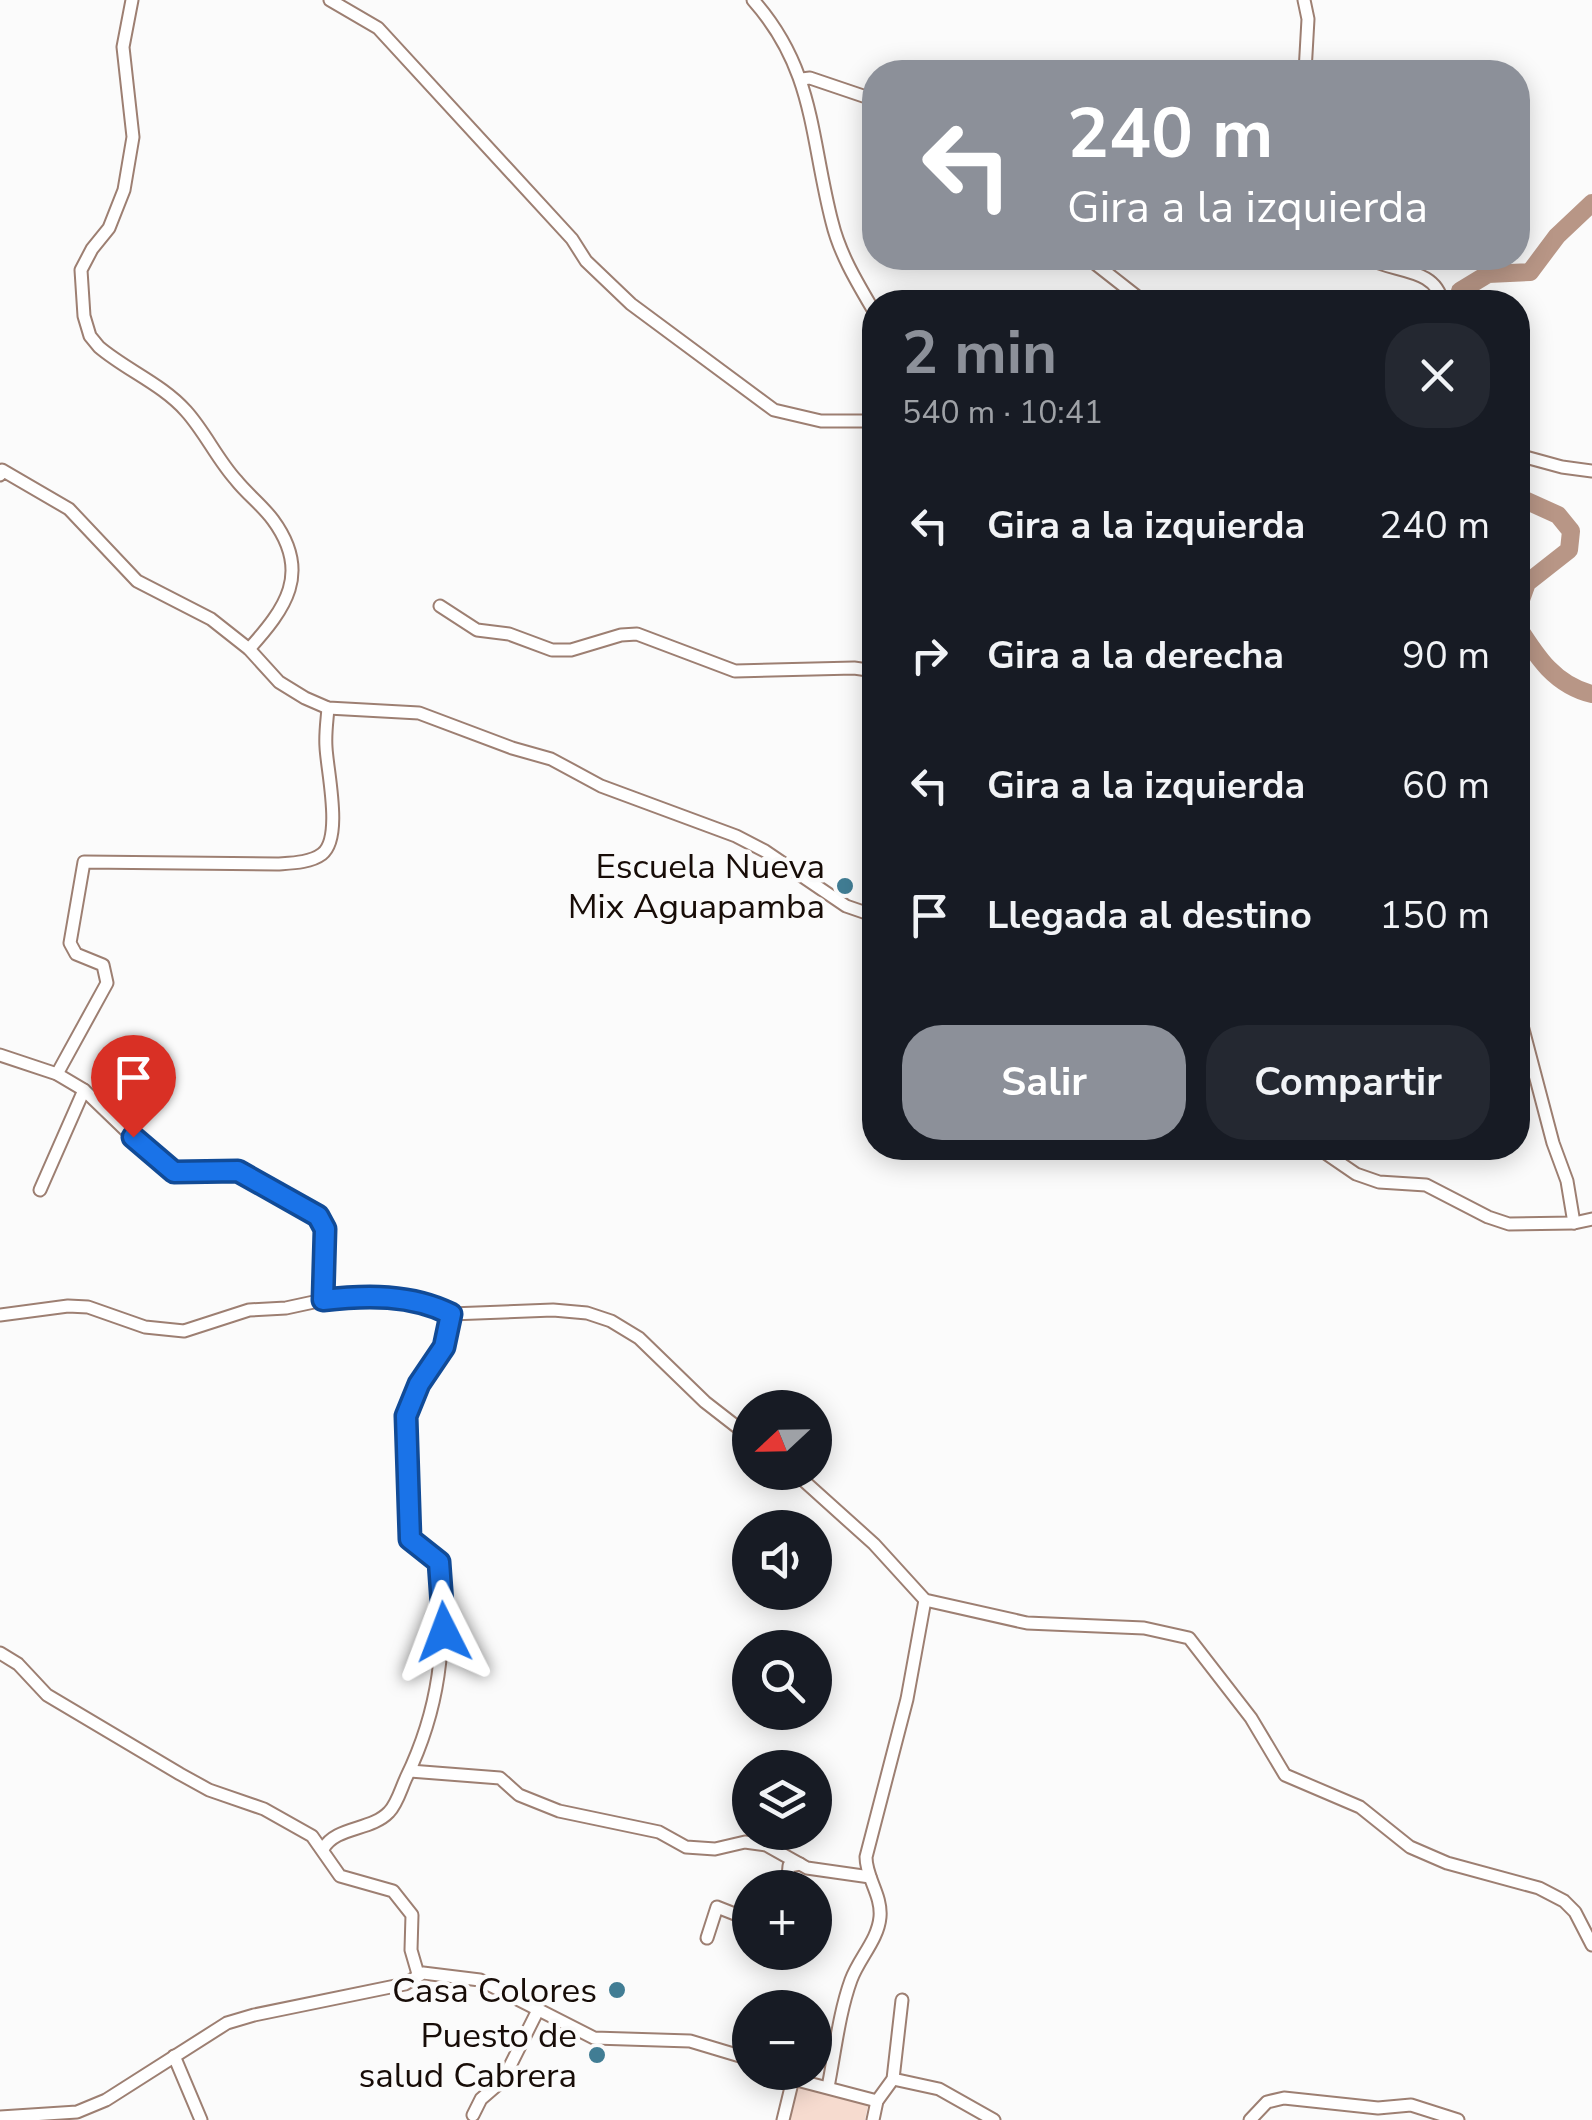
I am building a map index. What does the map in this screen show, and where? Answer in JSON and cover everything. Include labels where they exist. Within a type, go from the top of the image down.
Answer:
[{"type":"street","points":[[132,0],[123,47],[133,137],[118,211],[81,270],[84,316],[90,336],[99,347],[188,412],[226,468],[282,532],[289,555],[289,594],[283,609],[249,649]]},
{"type":"street","points":[[330,0],[378,28],[572,240],[586,261],[654,323],[774,410],[821,421],[862,421]]},
{"type":"street","points":[[752,0],[778,29],[802,80],[832,226],[862,291]]},
{"type":"street","points":[[1304,0],[1308,19],[1306,60]]},
{"type":"street","points":[[802,80],[810,78],[862,95]]},
{"type":"street","points":[[1103,270],[1129,290]]},
{"type":"street","points":[[1406,270],[1438,290]]},
{"type":"street","points":[[1530,458],[1592,470]]},
{"type":"street","points":[[0,475],[2,470],[69,509],[137,581],[211,619],[249,649],[279,682],[328,708],[419,713],[551,759],[601,786],[736,836],[846,906],[862,912]]},
{"type":"street","points":[[440,606],[477,630],[509,634],[552,650],[571,650],[637,634],[735,671],[862,669]]},
{"type":"street","points":[[57,1074],[107,983],[108,974],[103,966],[76,954],[70,943],[84,862],[277,864],[304,861],[324,853],[331,840],[333,818],[326,744],[328,708]]},
{"type":"street","points":[[0,1056],[57,1074],[84,1090],[166,1169],[184,1174],[238,1171],[318,1216],[325,1229],[323,1300]]},
{"type":"street","points":[[1530,1056],[1567,1181],[1574,1223]]},
{"type":"street","points":[[40,1190],[84,1090]]},
{"type":"street","points":[[1336,1160],[1356,1174],[1379,1182],[1426,1185],[1509,1224],[1592,1219]]},
{"type":"street","points":[[0,1315],[88,1307],[145,1327],[184,1331],[249,1310],[323,1300],[399,1298],[426,1303],[451,1314],[553,1310],[587,1313],[611,1320],[656,1352],[705,1402],[732,1423]]},
{"type":"street","points":[[323,1849],[332,1838],[386,1815],[410,1771],[440,1677],[444,1632],[439,1562],[410,1539],[406,1416],[419,1384],[444,1347],[451,1314]]},
{"type":"street","points":[[814,1490],[874,1544],[925,1600],[1027,1624],[1144,1628],[1188,1638],[1250,1718],[1286,1775],[1360,1807],[1410,1847],[1447,1864],[1539,1888],[1564,1901],[1575,1912],[1592,1945]]},
{"type":"street","points":[[832,2067],[848,1988],[857,1964],[875,1936],[880,1917],[879,1899],[866,1857],[907,1699],[925,1600]]},
{"type":"street","points":[[0,1653],[18,1664],[61,1704],[209,1790],[264,1810],[312,1836],[340,1876],[393,1891],[412,1915],[411,1950],[418,1974]]},
{"type":"street","points":[[410,1771],[500,1778],[519,1795],[559,1811],[659,1832],[686,1847],[715,1850],[746,1842],[766,1845],[800,1864],[870,1877]]},
{"type":"street","points":[[789,1870],[789,1866],[800,1864]]},
{"type":"street","points":[[707,1938],[717,1906],[732,1912]]},
{"type":"street","points":[[0,2117],[76,2112],[106,2100],[227,2023],[405,1984],[418,1974],[480,1980],[594,2038],[690,2041],[732,2054]]},
{"type":"street","points":[[872,2120],[877,2102],[893,2079],[902,2000]]},
{"type":"street","points":[[474,2115],[481,2099],[504,2080],[538,2010]]},
{"type":"street","points":[[174,2056],[201,2120]]},
{"type":"street","points":[[893,2079],[939,2090],[994,2120]]},
{"type":"street","points":[[832,2088],[877,2102]]},
{"type":"street","points":[[783,2120],[788,2090]]},
{"type":"street","points":[[1250,2120],[1267,2102],[1284,2098],[1378,2108],[1411,2105],[1458,2120]]},
{"type":"shaded area","points":[[795,2090],[822,2090],[869,2101],[865,2120],[788,2120]]},
{"type":"waterway","points":[[1462,290],[1488,274],[1530,272],[1557,236],[1592,203]]},
{"type":"waterway","points":[[1530,502],[1558,515],[1571,531],[1569,550],[1530,581]]},
{"type":"waterway","points":[[1530,644],[1557,677],[1592,694]]},
{"type":"place","name":"Escuela Nueva Mix Aguapamba","points":[[845,886]]},
{"type":"place","name":"Casa Colores","points":[[617,1990]]},
{"type":"place","name":"Puesto de salud Cabrera","points":[[597,2055]]},
{"type":"route","points":[[133,1137],[166,1169],[184,1174],[238,1171],[318,1216],[325,1229],[323,1300],[399,1298],[426,1303],[451,1314],[444,1347],[419,1384],[406,1416],[410,1539],[439,1562],[444,1632]]}]
